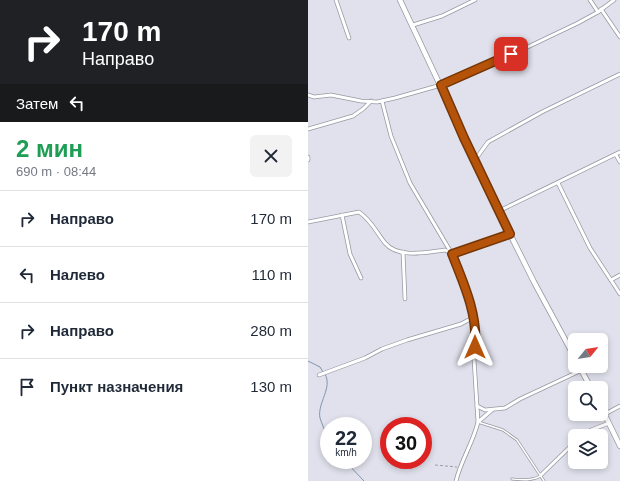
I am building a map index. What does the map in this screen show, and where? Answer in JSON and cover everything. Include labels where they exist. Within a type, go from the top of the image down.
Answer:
[{"type":"main road","points":[[400,0],[510,234],[568,345]]},
{"type":"main road","points":[[609,423],[620,446]]},
{"type":"street","points":[[336,0],[349,38]]},
{"type":"street","points":[[413,25],[442,16],[475,0]]},
{"type":"street","points":[[590,0],[620,37]]},
{"type":"street","points":[[308,95],[314,97],[331,95],[371,101],[382,101],[441,85],[578,23],[600,11],[614,0]]},
{"type":"street","points":[[475,160],[488,142],[542,112],[620,74]]},
{"type":"street","points":[[308,129],[353,116],[371,101]]},
{"type":"street","points":[[382,101],[391,136],[410,182],[452,254],[474,317],[476,335],[474,359],[478,422],[476,432],[459,468],[456,481]]},
{"type":"street","points":[[499,211],[620,152]]},
{"type":"street","points":[[616,155],[620,162]]},
{"type":"street","points":[[558,182],[590,248],[620,294]]},
{"type":"street","points":[[308,222],[342,214],[359,212],[368,218],[386,245],[410,254],[445,250],[452,254],[510,234]]},
{"type":"street","points":[[342,214],[350,254],[361,278]]},
{"type":"street","points":[[403,252],[405,299]]},
{"type":"street","points":[[611,280],[620,275]]},
{"type":"street","points":[[319,375],[365,358],[382,349],[461,324],[474,317]]},
{"type":"street","points":[[477,406],[485,410],[504,408],[570,373]]},
{"type":"street","points":[[608,412],[620,406]]},
{"type":"street","points":[[478,422],[492,410]]},
{"type":"street","points":[[594,429],[609,423]]},
{"type":"street","points":[[541,475],[568,449]]},
{"type":"lane","points":[[478,422],[504,430],[517,440],[544,481]]},
{"type":"lane","points":[[512,480],[529,481],[536,479],[541,475]]},
{"type":"path","points":[[435,464],[459,468]]},
{"type":"waterway","points":[[308,361],[320,367],[323,372]]},
{"type":"waterway","points":[[320,417],[327,385],[325,374]]},
{"type":"waterway","points":[[353,469],[364,481]]},
{"type":"route","points":[[475,347],[476,335],[474,317],[452,254],[510,234],[464,138],[441,85],[511,54]]}]
